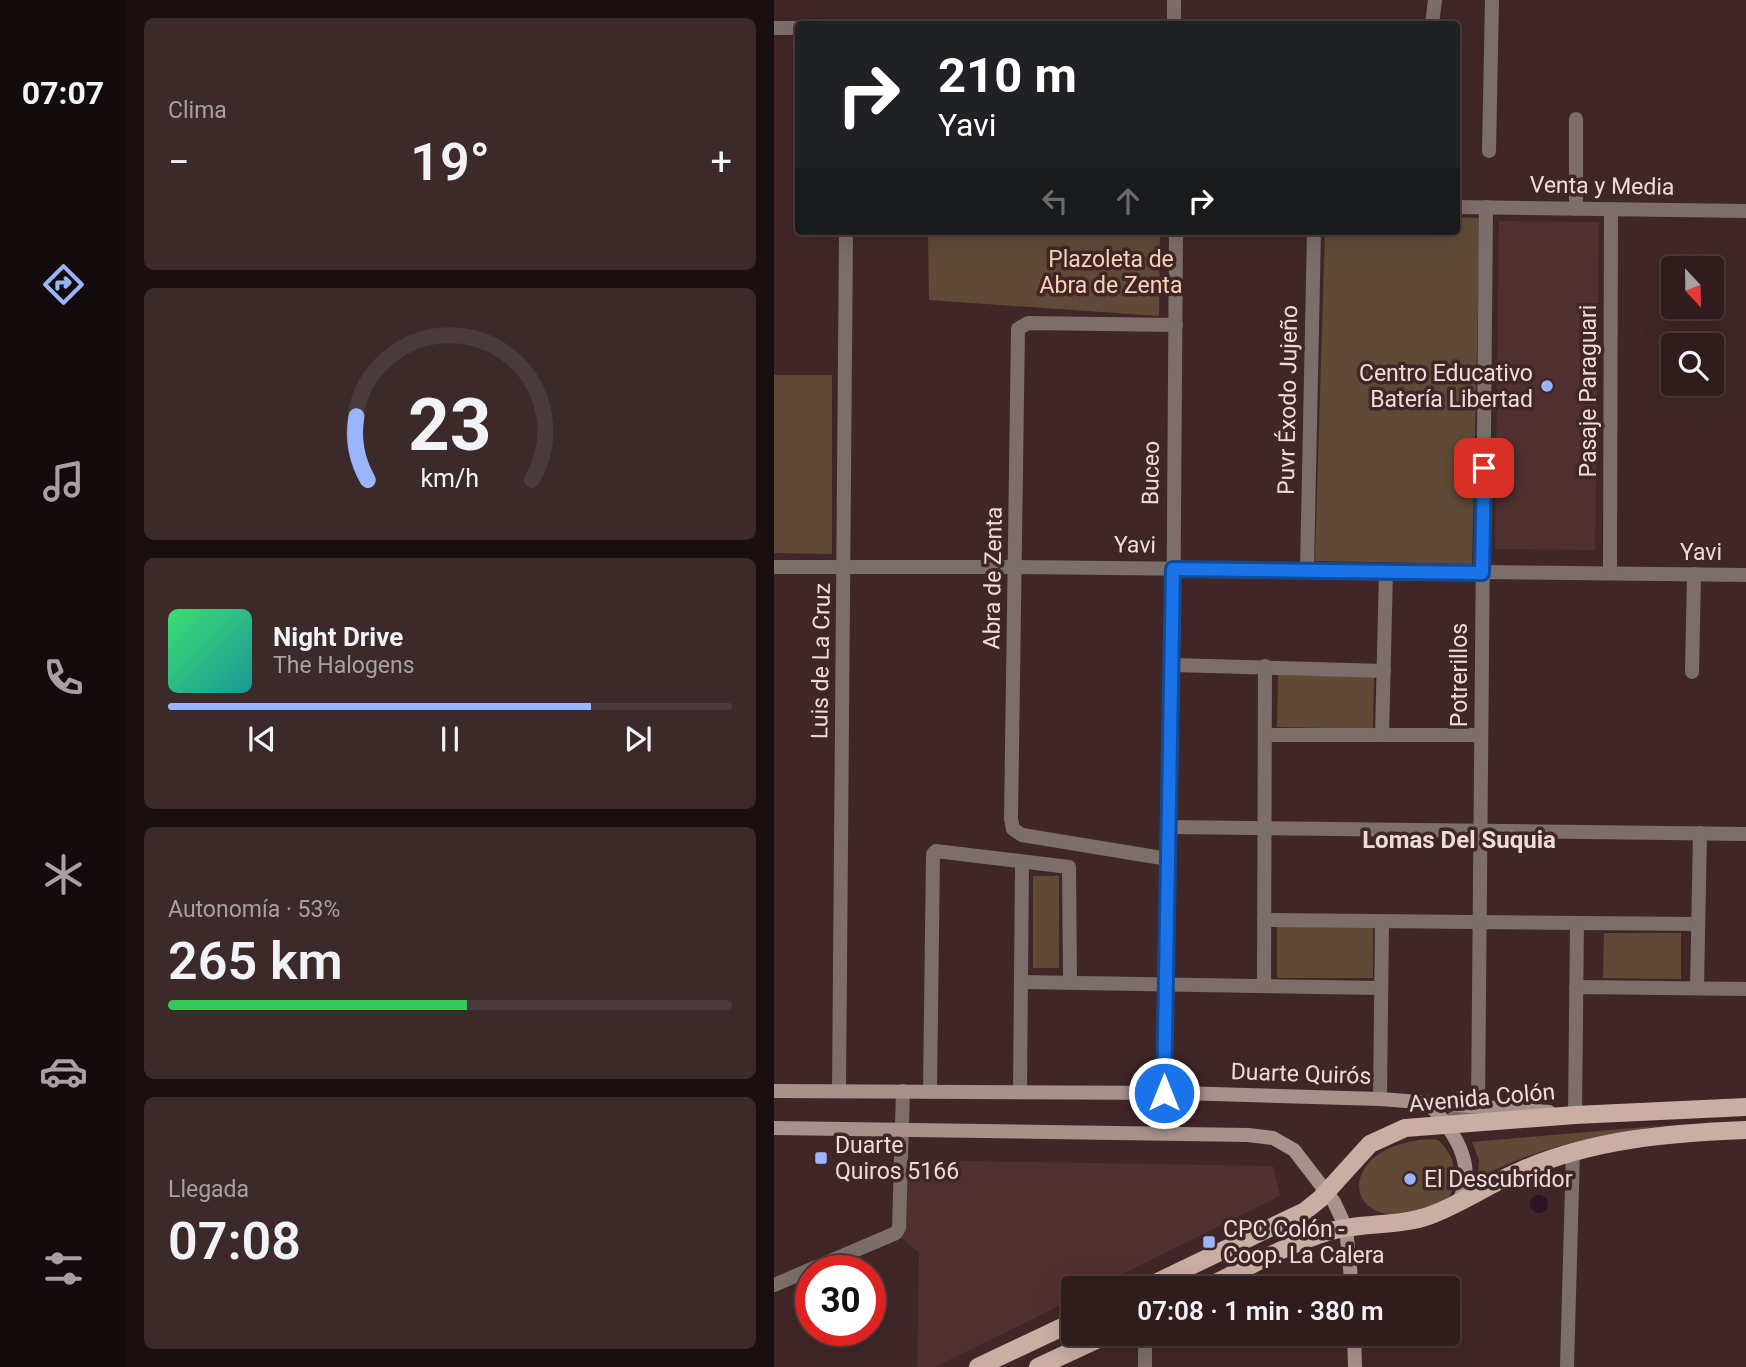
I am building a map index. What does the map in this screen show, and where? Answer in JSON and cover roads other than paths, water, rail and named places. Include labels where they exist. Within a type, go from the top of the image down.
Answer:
[{"type":"main road","name":"Duarte Quirós","points":[[774,1091],[1164,1093],[1380,1100],[1575,1115]]},
{"type":"main road","points":[[1428,1103],[1445,1123],[1465,1163],[1465,1186],[1459,1201]]},
{"type":"main road","name":"Avenida Colón","points":[[1171,1276],[1294,1218],[1328,1192],[1355,1158],[1382,1137],[1405,1128],[1445,1123],[1746,1107]]},
{"type":"main road","points":[[774,1128],[1261,1136],[1285,1143],[1294,1150],[1328,1192],[1346,1228],[1351,1276]]},
{"type":"main road","points":[[1230,1276],[1317,1235],[1346,1228],[1408,1222],[1459,1201],[1523,1169],[1573,1151],[1647,1137],[1746,1130]]},
{"type":"main road","points":[[978,1367],[1061,1328]]},
{"type":"main road","points":[[1038,1367],[1083,1346]]},
{"type":"main road","points":[[1354,1346],[1355,1367]]},
{"type":"street","points":[[1174,0],[1174,21]]},
{"type":"street","points":[[1432,21],[1435,0]]},
{"type":"street","points":[[1489,151],[1492,0]]},
{"type":"street","points":[[774,27],[795,28]]},
{"type":"street","points":[[1576,119],[1576,209]]},
{"type":"street","name":"Venta y Media","points":[[1460,207],[1746,211]]},
{"type":"street","name":"Potrerillos","points":[[1478,1106],[1486,207]]},
{"type":"street","name":"Pasaje Paraguari","points":[[1610,573],[1611,209]]},
{"type":"street","name":"Luis de La Cruz","points":[[839,1091],[846,235]]},
{"type":"street","name":"Buceo","points":[[1164,1093],[1173,665],[1176,235]]},
{"type":"street","name":"Puvr Éxodo Jujeño","points":[[1307,570],[1314,235]]},
{"type":"street","name":"Abra de Zenta","points":[[1168,859],[1022,835],[1013,829],[1018,328],[1028,323],[1176,325]]},
{"type":"street","name":"Yavi","points":[[774,568],[1017,567],[1746,575]]},
{"type":"street","points":[[1382,735],[1386,571]]},
{"type":"street","points":[[1692,672],[1694,574]]},
{"type":"street","points":[[1173,665],[1384,671]]},
{"type":"street","points":[[1264,986],[1265,666]]},
{"type":"street","points":[[1265,735],[1481,735]]},
{"type":"street","points":[[1168,827],[1746,834]]},
{"type":"street","points":[[1697,989],[1700,833]]},
{"type":"street","points":[[930,1092],[933,854],[936,850],[1071,869],[1070,982]]},
{"type":"street","points":[[1020,1092],[1022,862]]},
{"type":"street","points":[[1264,920],[1698,924]]},
{"type":"street","points":[[1380,1100],[1382,921]]},
{"type":"street","points":[[1575,1115],[1577,923]]},
{"type":"street","points":[[1021,982],[1381,988]]},
{"type":"street","points":[[1576,987],[1746,989]]},
{"type":"street","points":[[774,1286],[896,1233],[899,1228],[903,1091]]},
{"type":"street","points":[[1445,1123],[1478,1106]]},
{"type":"street","points":[[1567,1367],[1573,1151]]},
{"type":"street","points":[[1145,1346],[1145,1367]]},
{"type":"place","name":"Centro Educativo Batería Libertad","points":[[1547,386]]},
{"type":"place","name":"Duarte Quiros 5166","points":[[821,1158]]},
{"type":"place","name":"El Descubridor","points":[[1410,1179]]},
{"type":"place","name":"CPC Colón - Coop. La Calera","points":[[1209,1242]]},
{"type":"district","name":"Lomas Del Suquia","points":[[1459,840]]},
{"type":"park label","name":"Plazoleta de Abra de Zenta","points":[[1111,272]]}]
